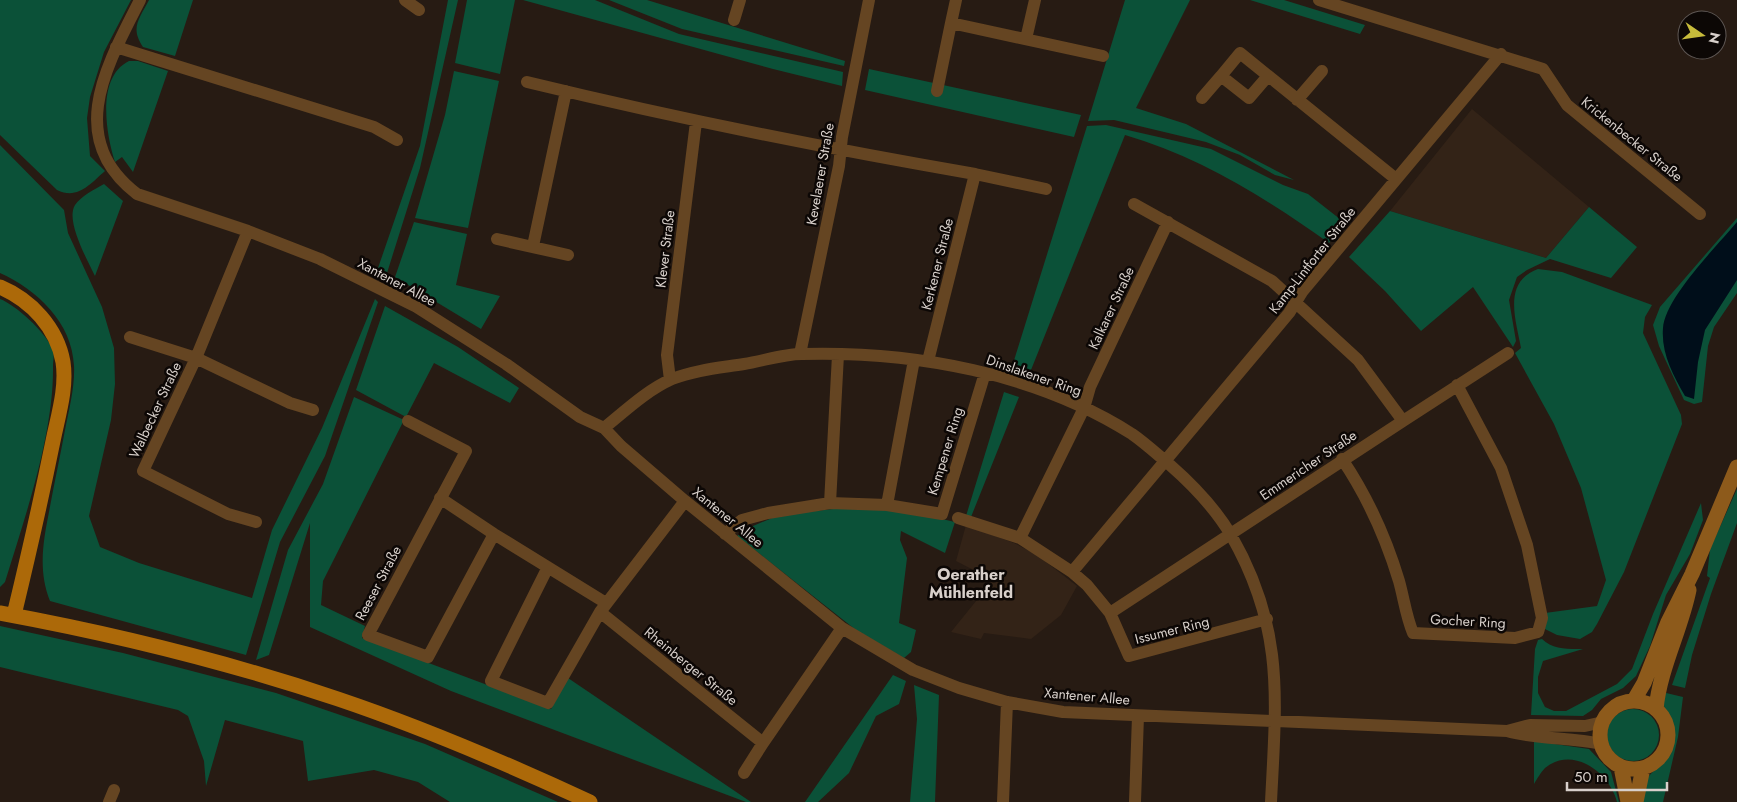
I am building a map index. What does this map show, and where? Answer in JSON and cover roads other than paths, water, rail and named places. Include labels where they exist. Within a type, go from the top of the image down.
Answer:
[{"type":"main road","points":[[0,287],[18,295],[40,314],[56,340],[63,363],[63,388],[36,525],[7,614],[199,657],[337,699],[501,761],[590,802]]},
{"type":"main road","points":[[1634,700],[1644,683],[1668,622],[1692,574],[1737,467]]},
{"type":"main road","points":[[1656,709],[1658,687],[1684,612],[1692,574]]},
{"type":"main road","points":[[1634,700],[1646,702],[1656,709],[1668,726],[1666,748],[1652,764],[1643,768],[1632,769],[1621,766],[1606,754],[1601,744],[1600,733],[1603,722],[1615,707],[1634,700]]},
{"type":"main road","points":[[1621,766],[1628,802]]},
{"type":"main road","points":[[1636,802],[1643,768]]},
{"type":"street","name":"Xantener Allee","points":[[140,0],[116,48],[96,113],[97,137],[102,154],[124,184],[137,194],[248,230],[320,259],[415,306],[506,364],[580,417],[604,428],[621,446],[685,501],[842,628],[914,670],[959,688],[1007,702],[1064,712],[1508,731],[1529,737],[1584,740],[1601,744]]},
{"type":"street","points":[[405,0],[419,10]]},
{"type":"street","points":[[734,20],[740,0]]},
{"type":"street","name":"Kevelaerer Straße","points":[[800,354],[869,0]]},
{"type":"street","points":[[937,91],[956,0]]},
{"type":"street","points":[[1026,39],[1036,0]]},
{"type":"street","name":"Krickenbecker Straße","points":[[1319,0],[1501,54],[1543,69],[1567,105],[1700,214]]},
{"type":"street","points":[[951,23],[1102,56]]},
{"type":"street","points":[[116,48],[374,127],[397,140]]},
{"type":"street","points":[[1202,98],[1240,53],[1396,179]]},
{"type":"street","name":"Kamp-Lintforter Straße","points":[[1164,461],[1189,434],[1296,303],[1302,292],[1501,54]]},
{"type":"street","points":[[1297,100],[1322,71]]},
{"type":"street","points":[[1221,76],[1249,98],[1268,76]]},
{"type":"street","points":[[527,82],[696,122],[1046,189]]},
{"type":"street","points":[[533,246],[566,91]]},
{"type":"street","name":"Klever Straße","points":[[670,380],[667,354],[696,122]]},
{"type":"street","name":"Kerkener Straße","points":[[928,362],[975,174]]},
{"type":"street","points":[[1134,204],[1272,281],[1358,360],[1403,421]]},
{"type":"street","name":"Kalkarer Straße","points":[[1084,408],[1090,387],[1168,222]]},
{"type":"street","name":"Walbecker Straße","points":[[248,230],[196,358],[142,471],[228,514],[256,522]]},
{"type":"street","points":[[497,240],[533,246],[568,255]]},
{"type":"street","name":"Walbecker Straße","points":[[130,337],[196,358],[290,403],[313,410]]},
{"type":"street","name":"Emmericher Straße","points":[[1231,535],[1342,459],[1508,353]]},
{"type":"street","name":"Dinslakener Ring","points":[[604,428],[637,401],[670,380],[700,370],[800,354],[838,354],[914,360],[985,373],[1039,390],[1084,408],[1133,435],[1200,494],[1218,514],[1253,578],[1267,619],[1275,669],[1275,721],[1271,802]]},
{"type":"street","points":[[830,503],[838,354]]},
{"type":"street","points":[[887,505],[914,360]]},
{"type":"street","name":"Kempener Ring","points":[[725,534],[742,520],[830,503],[887,505],[942,514],[985,373]]},
{"type":"street","name":"Gocher Ring","points":[[1342,459],[1363,490],[1384,538],[1399,582],[1407,619],[1413,634],[1514,638],[1538,632],[1542,618],[1527,545],[1501,468],[1457,385]]},
{"type":"street","points":[[1020,538],[1084,408]]},
{"type":"street","name":"Reeser Straße","points":[[408,421],[466,451],[368,635],[428,657],[494,534]]},
{"type":"street","points":[[1072,572],[1164,461]]},
{"type":"street","points":[[440,498],[548,567],[603,608]]},
{"type":"street","points":[[548,567],[491,681],[548,703],[603,608],[685,501]]},
{"type":"street","name":"Issumer Ring","points":[[958,518],[1020,538],[1072,572],[1087,585],[1110,613],[1129,656],[1267,619]]},
{"type":"street","points":[[1110,613],[1146,588],[1231,535]]},
{"type":"street","name":"Rheinberger Straße","points":[[603,608],[764,743]]},
{"type":"street","points":[[744,773],[842,628]]},
{"type":"street","points":[[1003,802],[1007,702]]},
{"type":"street","points":[[1135,802],[1138,716]]},
{"type":"street","name":"Xantener Allee","points":[[1508,731],[1530,725],[1585,726],[1603,722]]},
{"type":"street","points":[[109,802],[114,790]]},
{"type":"water","points":[[1737,222],[1737,280],[1705,330],[1698,362],[1694,399],[1685,396],[1669,364],[1664,346],[1663,328],[1666,316],[1682,288]]},
{"type":"district","name":"Oerather Mühlenfeld","points":[[971,583]]}]
